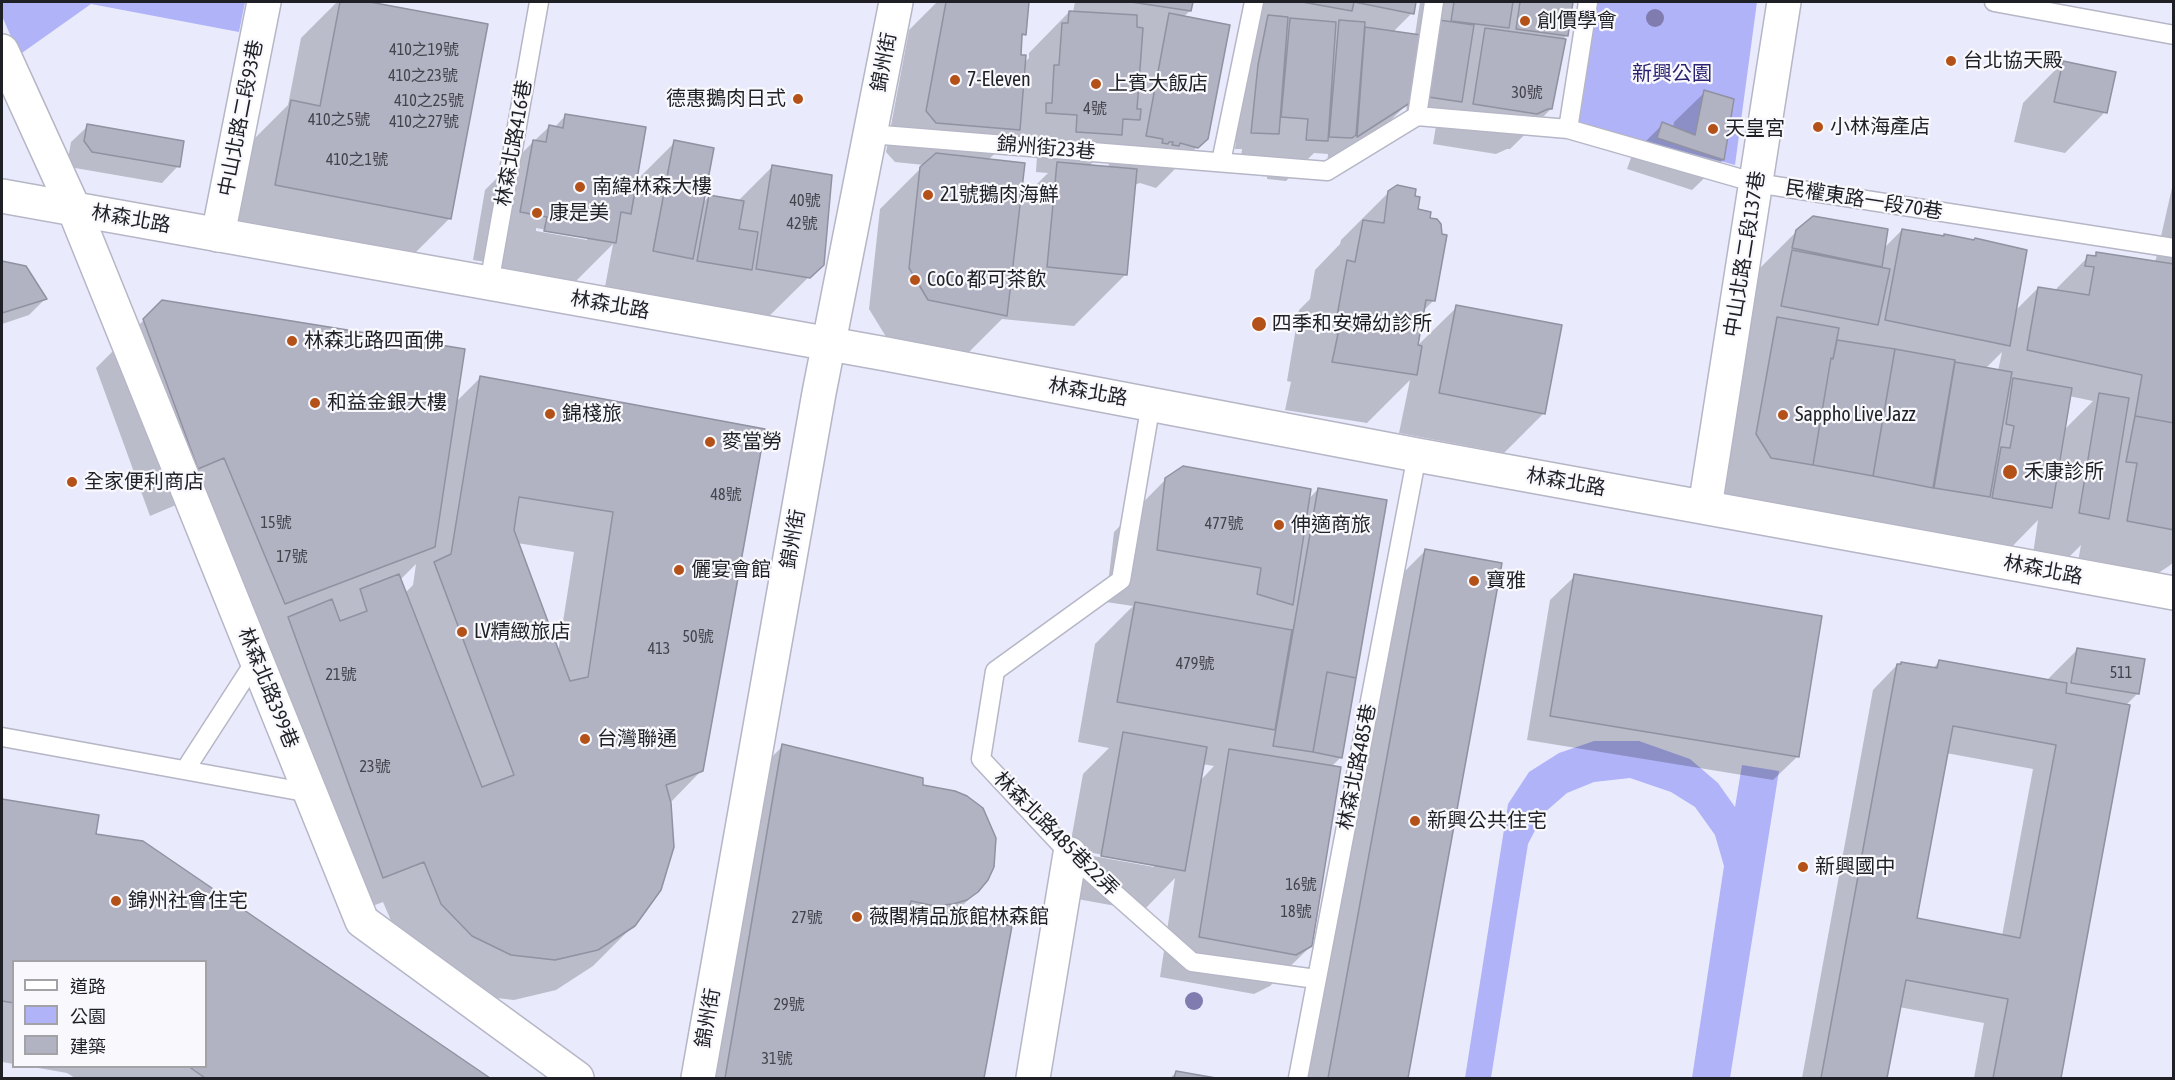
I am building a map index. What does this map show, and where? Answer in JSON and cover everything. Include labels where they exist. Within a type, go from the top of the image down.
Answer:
[{"type":"street","name":"中山北路二段93巷","points":[[218,235],[264,2]]},
{"type":"street","name":"錦州街","points":[[698,1078],[829,344],[896,2]]},
{"type":"street","name":"中山北路二段137巷","points":[[1705,507],[1784,2]]},
{"type":"street","name":"林森北路399巷","points":[[2,51],[74,209],[362,921],[577,1078]]},
{"type":"street","name":"林森北路","points":[[2,196],[829,344],[1417,455],[2174,593]]},
{"type":"street","points":[[1033,1078],[1070,854]]},
{"type":"lane","name":"林森北路416巷","points":[[489,284],[539,2]]},
{"type":"lane","points":[[1221,162],[1254,2]]},
{"type":"lane","points":[[1417,116],[1434,2]]},
{"type":"lane","points":[[1568,129],[1588,2]]},
{"type":"lane","points":[[1994,2],[2093,10],[2174,35]]},
{"type":"lane","name":"錦州街23巷","points":[[870,134],[1327,171],[1417,116]]},
{"type":"lane","name":"民權東路一段70巷","points":[[1417,116],[1568,129],[1756,183],[2174,248]]},
{"type":"lane","name":"林森北路485巷22弄","points":[[1151,403],[1121,580],[995,671],[981,759],[1070,854],[1192,962],[1316,980]]},
{"type":"lane","name":"林森北路485巷","points":[[1298,1078],[1417,455]]},
{"type":"lane","points":[[186,770],[256,660]]},
{"type":"lane","points":[[2,737],[310,793]]},
{"type":"green space","points":[[2,2],[245,2],[239,32],[91,4],[19,55],[2,16]]},
{"type":"green space","name":"新興公園","points":[[1598,2],[1757,2],[1735,165],[1579,124]]},
{"type":"green space","points":[[1594,741],[1639,741],[1690,759],[1718,783],[1735,807],[1742,765],[1779,771],[1730,1078],[1692,1078],[1724,866],[1715,835],[1695,807],[1671,792],[1630,778],[1594,782],[1567,793],[1544,813],[1528,844],[1491,1078],[1465,1078],[1508,804],[1529,772],[1559,753]]},
{"type":"building","points":[[340,2],[370,2],[488,24],[451,219],[275,185],[291,100],[320,106]]},
{"type":"building","points":[[946,2],[1029,2],[1026,35],[1022,34],[1021,55],[1026,55],[1020,130],[936,123],[926,111]]},
{"type":"building","points":[[1131,2],[1193,2],[1191,11]]},
{"type":"building","points":[[1302,2],[1354,2],[1352,11]]},
{"type":"building","points":[[1354,2],[1416,2],[1414,14]]},
{"type":"building","points":[[1454,2],[1513,2],[1509,28],[1451,21]]},
{"type":"building","points":[[1520,2],[1573,2],[1568,36],[1516,29]]},
{"type":"building","name":"上賓大飯店","points":[[1069,11],[1137,15],[1137,27],[1143,28],[1137,109],[1141,109],[1140,120],[1123,119],[1122,135],[1076,132],[1077,115],[1046,113],[1046,103],[1052,103],[1054,65],[1059,65],[1062,23],[1068,23]]},
{"type":"building","points":[[1169,13],[1230,25],[1208,139],[1198,148],[1180,143],[1179,146],[1172,145],[1173,142],[1162,143],[1163,139],[1146,136]]},
{"type":"building","points":[[1268,15],[1288,17],[1279,134],[1251,133],[1258,65]]},
{"type":"building","points":[[1290,18],[1336,22],[1328,141],[1306,140],[1308,119],[1281,117]]},
{"type":"building","points":[[1339,20],[1365,22],[1356,135],[1352,138],[1329,137]]},
{"type":"building","points":[[1439,20],[1474,25],[1462,102],[1428,97]]},
{"type":"building","points":[[1365,27],[1421,35],[1413,101],[1357,137]]},
{"type":"building","points":[[1485,28],[1566,39],[1552,109],[1537,114],[1473,104]]},
{"type":"building","points":[[2063,61],[2116,72],[2107,113],[2054,102]]},
{"type":"building","name":"天皇宮","points":[[1704,90],[1734,99],[1724,160],[1657,138],[1662,122],[1695,135]]},
{"type":"building","name":"南緯林森大樓","points":[[565,114],[646,127],[631,214],[621,212],[616,243],[544,231],[547,217],[520,212],[533,140],[546,142],[549,125],[563,128]]},
{"type":"building","points":[[87,124],[184,141],[180,167],[92,152],[84,141]]},
{"type":"building","points":[[674,140],[714,148],[693,259],[653,251]]},
{"type":"building","points":[[936,153],[1025,163],[1007,316],[928,300],[909,268],[920,167]]},
{"type":"building","points":[[1057,162],[1137,169],[1127,275],[1047,267]]},
{"type":"building","points":[[772,165],[832,175],[824,265],[810,278],[756,269]]},
{"type":"building","points":[[1397,185],[1416,189],[1415,196],[1420,197],[1418,209],[1431,212],[1430,218],[1437,219],[1441,224],[1442,234],[1447,235],[1435,301],[1426,300],[1418,345],[1422,346],[1417,375],[1332,362],[1338,334],[1334,333],[1347,260],[1355,262],[1363,220],[1384,223],[1388,191]]},
{"type":"building","points":[[709,195],[744,201],[739,229],[758,232],[752,270],[697,261]]},
{"type":"building","points":[[1813,216],[1888,229],[1882,267],[1792,248],[1796,230]]},
{"type":"building","points":[[1902,229],[1974,240],[1975,238],[2027,250],[2010,346],[1885,320]]},
{"type":"building","points":[[1792,250],[1890,269],[1878,325],[1781,306]]},
{"type":"building","points":[[2096,252],[2174,264],[2174,423],[2135,416],[2142,375],[2027,350],[2038,287],[2089,295],[2094,267],[2085,266],[2087,255],[2096,256]]},
{"type":"building","points":[[2,261],[26,266],[47,299],[2,313]]},
{"type":"building","name":"和益金銀大樓","points":[[162,300],[465,349],[435,547],[285,604],[224,458],[198,469],[143,319]]},
{"type":"building","points":[[1456,305],[1562,325],[1545,414],[1439,393]]},
{"type":"building","points":[[1777,317],[1839,328],[1833,359],[1831,358],[1813,465],[1771,458],[1756,434]]},
{"type":"building","points":[[1837,340],[1895,349],[1873,476],[1813,465],[1831,358],[1833,359]]},
{"type":"building","points":[[1895,349],[1955,360],[1933,488],[1873,476]]},
{"type":"building","points":[[1955,362],[2012,372],[1990,497],[1934,488]]},
{"type":"building","points":[[480,376],[765,429],[703,771],[666,785],[671,803],[674,847],[661,890],[635,926],[598,950],[555,960],[511,955],[472,936],[441,904],[424,862],[383,878],[288,617],[332,599],[340,621],[367,611],[360,589],[399,574],[482,787],[514,775],[434,562],[451,554]],"holes":[[[519,497],[613,512],[588,677],[570,681],[514,530]]]},
{"type":"building","points":[[2013,378],[2072,388],[2052,508],[1992,498],[2001,447],[2010,448],[2014,426],[2006,424]]},
{"type":"building","points":[[2099,393],[2129,398],[2109,519],[2079,513]]},
{"type":"building","points":[[2135,416],[2174,423],[2174,530],[2127,521],[2137,463],[2126,462]]},
{"type":"building","points":[[1183,466],[1311,489],[1293,605],[1257,594],[1261,568],[1157,550],[1165,478]]},
{"type":"building","points":[[1318,488],[1387,500],[1356,678],[1327,672],[1313,752],[1273,746]]},
{"type":"building","name":"新興公共住宅","points":[[1425,549],[1502,563],[1408,1078],[1328,1078]]},
{"type":"building","points":[[1574,574],[1822,616],[1799,757],[1550,716]]},
{"type":"building","points":[[1135,602],[1292,630],[1275,730],[1117,702]]},
{"type":"building","points":[[2077,648],[2145,659],[2139,694],[2071,683]]},
{"type":"building","points":[[1939,660],[2067,683],[2066,693],[2130,705],[2061,1078],[1993,1078],[2008,999],[1906,980],[1887,1078],[1821,1078],[1897,664],[1901,662],[1937,668]],"holes":[[[1953,726],[2056,745],[2020,938],[1917,918]]]},
{"type":"building","points":[[1327,672],[1356,678],[1342,758],[1313,752]]},
{"type":"building","points":[[1123,732],[1207,747],[1185,871],[1101,856]]},
{"type":"building","name":"薇閣精品旅館林森館","points":[[782,744],[923,778],[923,785],[955,791],[967,796],[983,808],[996,838],[994,867],[988,880],[967,900],[935,906],[911,901],[909,908],[1012,926],[984,1078],[725,1078]]},
{"type":"building","points":[[1229,749],[1341,767],[1312,946],[1296,955],[1199,937]]},
{"type":"building","name":"錦州社會住宅","points":[[2,799],[99,815],[96,834],[143,841],[490,1078],[205,1078],[191,1068],[207,1068],[207,960],[12,960],[12,1003],[2,1001]]},
{"type":"building","points":[[1176,1071],[1216,1078],[1174,1078]]},
{"type":"place","name":"創價學會","points":[[1525,21]]},
{"type":"place","name":"台北協天殿","points":[[1951,61]]},
{"type":"place","name":"7-Eleven","points":[[955,80]]},
{"type":"place","name":"上賓大飯店","points":[[1096,84]]},
{"type":"place","name":"德惠鵝肉日式","points":[[798,99]]},
{"type":"place","name":"小林海產店","points":[[1818,127]]},
{"type":"place","name":"天皇宮","points":[[1713,129]]},
{"type":"place","name":"南緯林森大樓","points":[[580,187]]},
{"type":"place","name":"21號鵝肉海鮮","points":[[928,195]]},
{"type":"place","name":"康是美","points":[[537,213]]},
{"type":"place","name":"CoCo 都可茶飲","points":[[915,280]]},
{"type":"place","name":"四季和安婦幼診所","points":[[1259,324]]},
{"type":"place","name":"林森北路四面佛","points":[[292,341]]},
{"type":"place","name":"和益金銀大樓","points":[[315,403]]},
{"type":"place","name":"錦棧旅","points":[[550,414]]},
{"type":"place","name":"Sappho Live Jazz","points":[[1783,415]]},
{"type":"place","name":"麥當勞","points":[[710,442]]},
{"type":"place","name":"禾康診所","points":[[2010,472]]},
{"type":"place","name":"全家便利商店","points":[[72,482]]},
{"type":"place","name":"伸適商旅","points":[[1279,525]]},
{"type":"place","name":"儷宴會館","points":[[679,570]]},
{"type":"place","name":"寶雅","points":[[1474,581]]},
{"type":"place","name":"LV精緻旅店","points":[[462,632]]},
{"type":"place","name":"台灣聯通","points":[[585,739]]},
{"type":"place","name":"新興公共住宅","points":[[1415,821]]},
{"type":"place","name":"新興國中","points":[[1803,867]]},
{"type":"place","name":"錦州社會住宅","points":[[116,901]]},
{"type":"place","name":"薇閣精品旅館林森館","points":[[857,917]]}]
